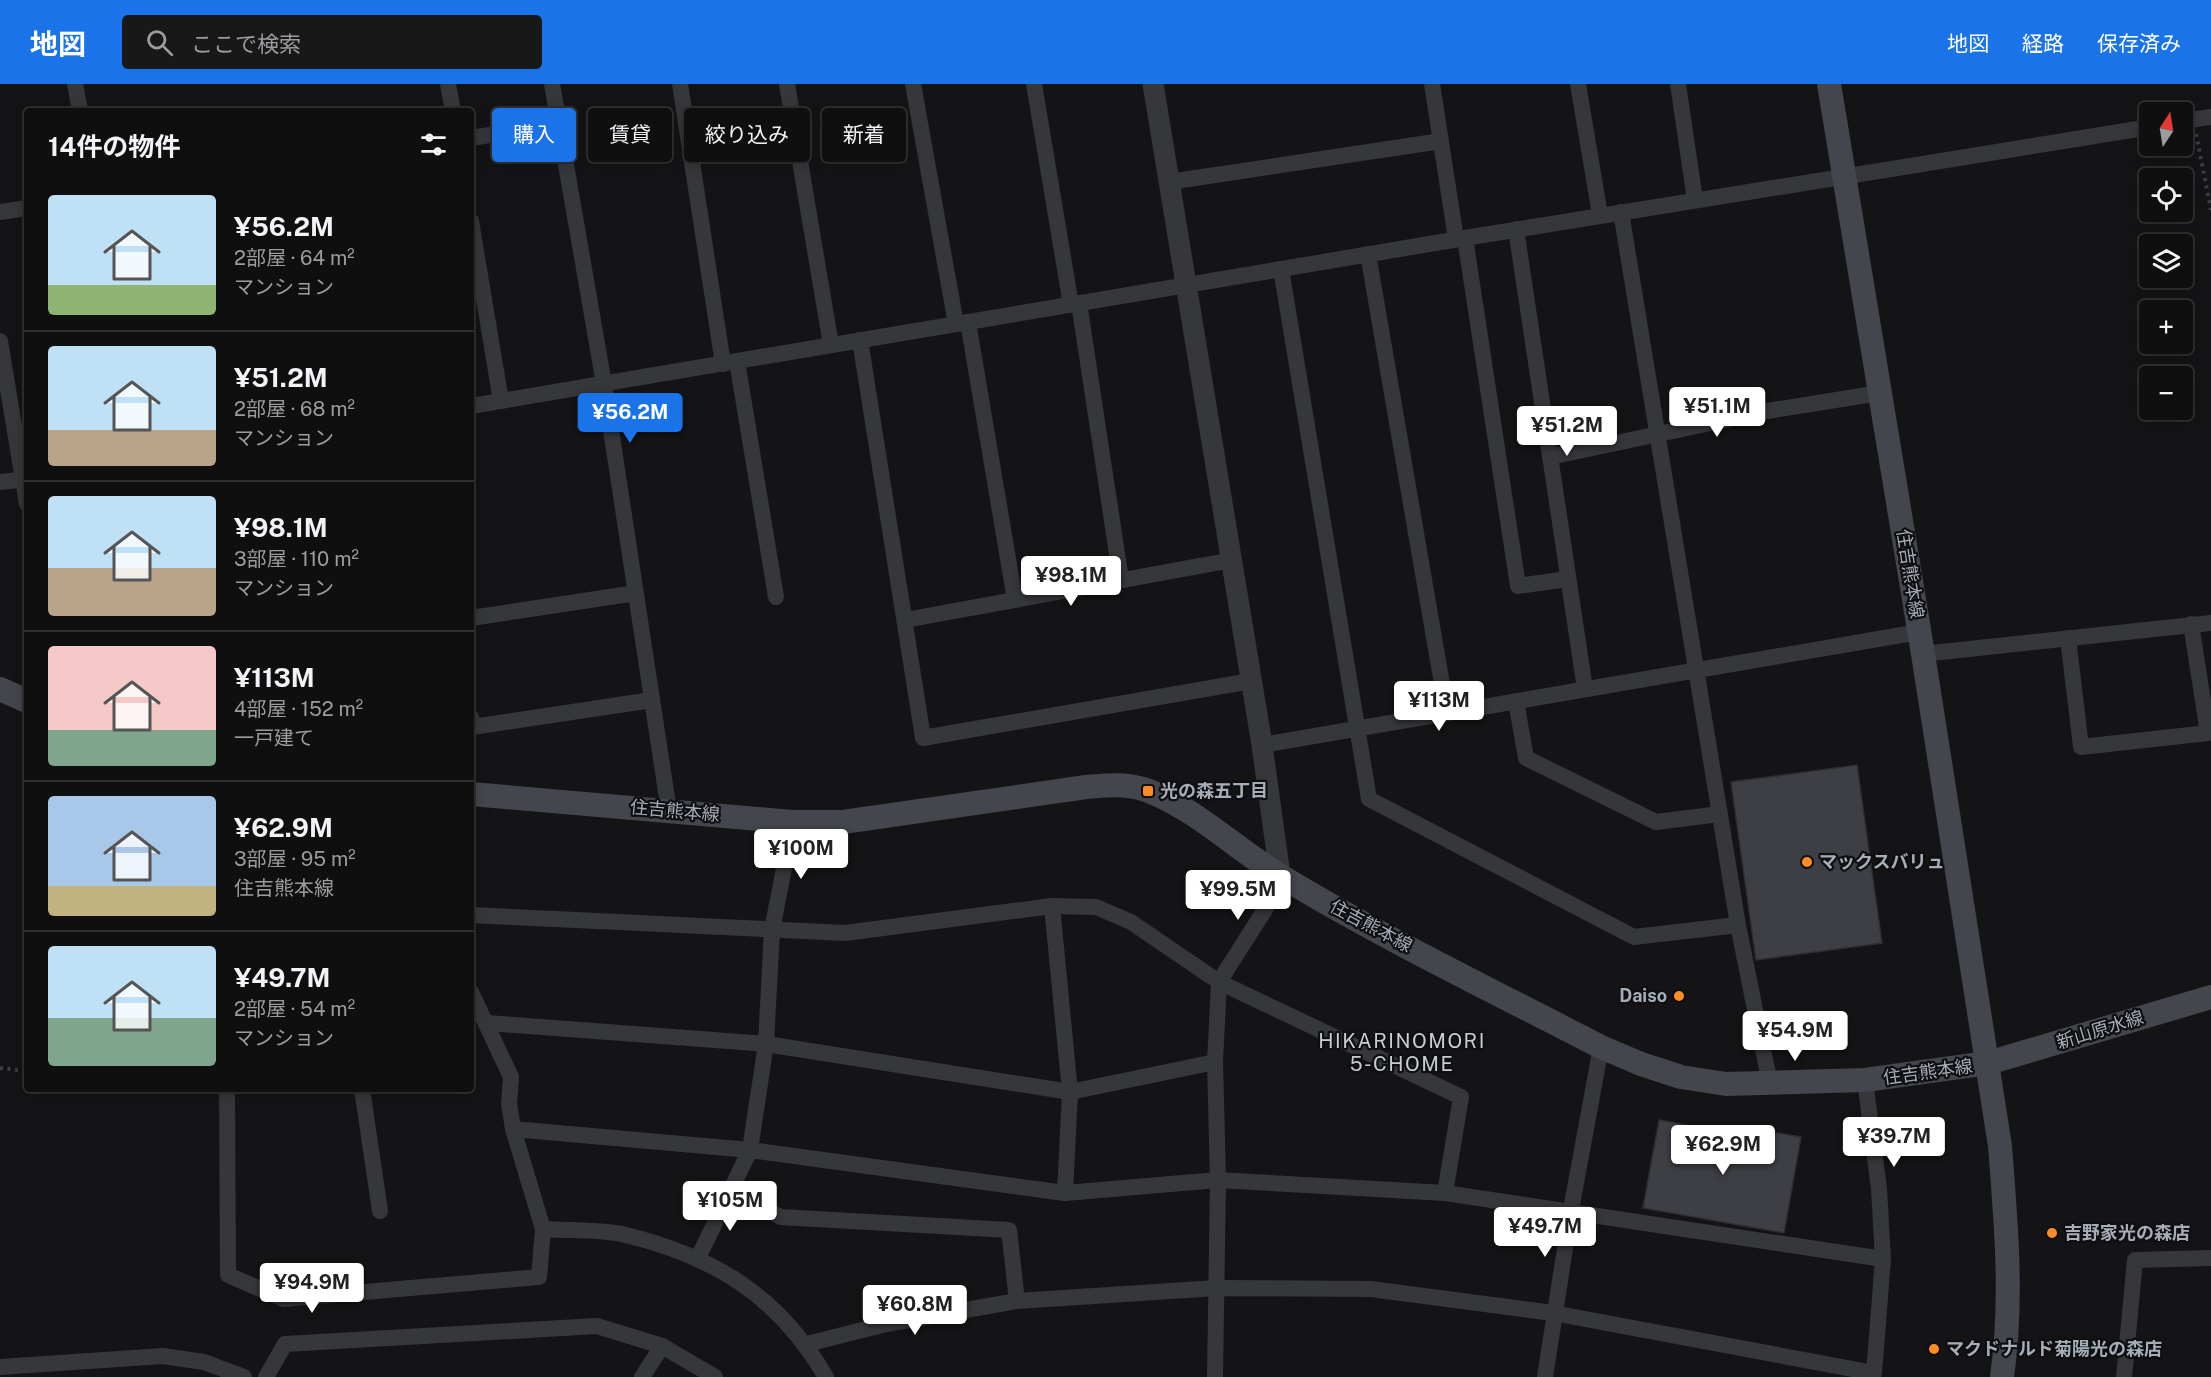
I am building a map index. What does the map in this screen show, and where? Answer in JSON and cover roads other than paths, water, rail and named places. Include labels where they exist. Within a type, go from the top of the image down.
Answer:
[{"type":"main road","name":"住吉熊本線","points":[[1830,84],[1988,1064],[2006,1217],[2007,1294],[2002,1377]]},
{"type":"main road","points":[[0,689],[24,700]]},
{"type":"main road","name":"住吉熊本線","points":[[474,794],[793,822],[843,822],[1118,784],[1148,790],[1185,810],[1283,876],[1366,924],[1601,1047],[1641,1064],[1681,1077],[1726,1084],[1865,1080],[1988,1064]]},
{"type":"main road","name":"新山原水線","points":[[1988,1064],[2211,997]]},
{"type":"street","points":[[75,84],[79,108]]},
{"type":"street","points":[[448,84],[452,108]]},
{"type":"street","points":[[552,84],[556,108]]},
{"type":"street","points":[[680,84],[730,362],[776,597]]},
{"type":"street","points":[[788,84],[831,345]]},
{"type":"street","points":[[913,84],[1015,600]]},
{"type":"street","points":[[1034,84],[1075,304],[1121,580]]},
{"type":"street","points":[[1153,84],[1283,876],[1219,982],[1215,1062],[1218,1180],[1215,1377]]},
{"type":"street","points":[[1432,84],[1518,586],[1568,579]]},
{"type":"street","points":[[1578,84],[1600,215]]},
{"type":"street","points":[[1678,84],[1695,200]]},
{"type":"street","points":[[2193,119],[2211,117]]},
{"type":"street","points":[[474,406],[1460,238],[2139,129]]},
{"type":"street","points":[[474,138],[492,135]]},
{"type":"street","points":[[1169,182],[1441,141]]},
{"type":"street","points":[[565,162],[604,384],[669,811]]},
{"type":"street","points":[[0,212],[24,208]]},
{"type":"street","points":[[1621,212],[1738,924],[1770,1084]]},
{"type":"street","points":[[1516,229],[1585,689]]},
{"type":"street","points":[[1368,254],[1447,713]]},
{"type":"street","points":[[1281,269],[1369,799],[1634,937],[1738,924]]},
{"type":"street","points":[[475,272],[501,401]]},
{"type":"street","points":[[860,340],[923,738],[1251,681]]},
{"type":"street","points":[[0,341],[24,473]]},
{"type":"street","points":[[1550,457],[1657,433],[1827,400],[1880,393]]},
{"type":"street","points":[[0,482],[24,479]]},
{"type":"street","points":[[904,620],[1232,560]]},
{"type":"street","points":[[474,618],[636,593]]},
{"type":"street","points":[[1262,745],[1698,670],[1921,643],[2068,639],[2211,622]]},
{"type":"street","points":[[2068,639],[2081,747],[2208,733],[2191,624]]},
{"type":"street","points":[[474,727],[652,700]]},
{"type":"street","points":[[1516,701],[1526,758],[1656,822],[1720,814]]},
{"type":"street","points":[[698,1258],[750,1150],[766,1044],[772,930],[793,822]]},
{"type":"street","points":[[1052,906],[1070,1092],[1065,1193]]},
{"type":"street","points":[[474,915],[845,933],[1052,906],[1096,907],[1131,922],[1219,982],[1461,1097],[1445,1193]]},
{"type":"street","points":[[227,1092],[228,1275],[283,1299],[539,1277],[543,1229],[513,1129],[509,1103],[512,1077],[474,997]]},
{"type":"street","points":[[488,1023],[766,1044],[1070,1092],[1215,1062]]},
{"type":"street","points":[[1545,1377],[1553,1313],[1601,1047]]},
{"type":"street","points":[[807,1344],[886,1324],[1017,1301],[1217,1288],[1371,1289],[1553,1313],[1874,1373],[1883,1258],[1879,1190],[1865,1080]]},
{"type":"street","points":[[362,1092],[380,1211]]},
{"type":"street","points":[[513,1129],[750,1150],[1065,1193],[1218,1180],[1445,1193],[1883,1258]]},
{"type":"street","points":[[730,1192],[781,1216],[1009,1230],[1017,1301]]},
{"type":"street","points":[[543,1229],[624,1234],[698,1258],[739,1279],[777,1311],[807,1344],[826,1377]]},
{"type":"street","points":[[2124,1377],[2135,1260],[2211,1258]]},
{"type":"street","points":[[266,1377],[285,1344],[597,1326],[662,1346],[715,1377]]},
{"type":"street","points":[[642,1377],[662,1346]]},
{"type":"street","points":[[0,1367],[163,1356],[204,1362],[244,1377]]},
{"type":"place","name":"光の森五丁目","points":[[1148,791]]},
{"type":"place","name":"マックスバリュ","points":[[1807,862]]},
{"type":"place","name":"Daiso","points":[[1679,996]]},
{"type":"place","name":"吉野家光の森店","points":[[2052,1233]]},
{"type":"place","name":"マクドナルド菊陽光の森店","points":[[1934,1349]]},
{"type":"district","name":"HIKARINOMORI 5-CHOME","points":[[1402,1052]]}]
